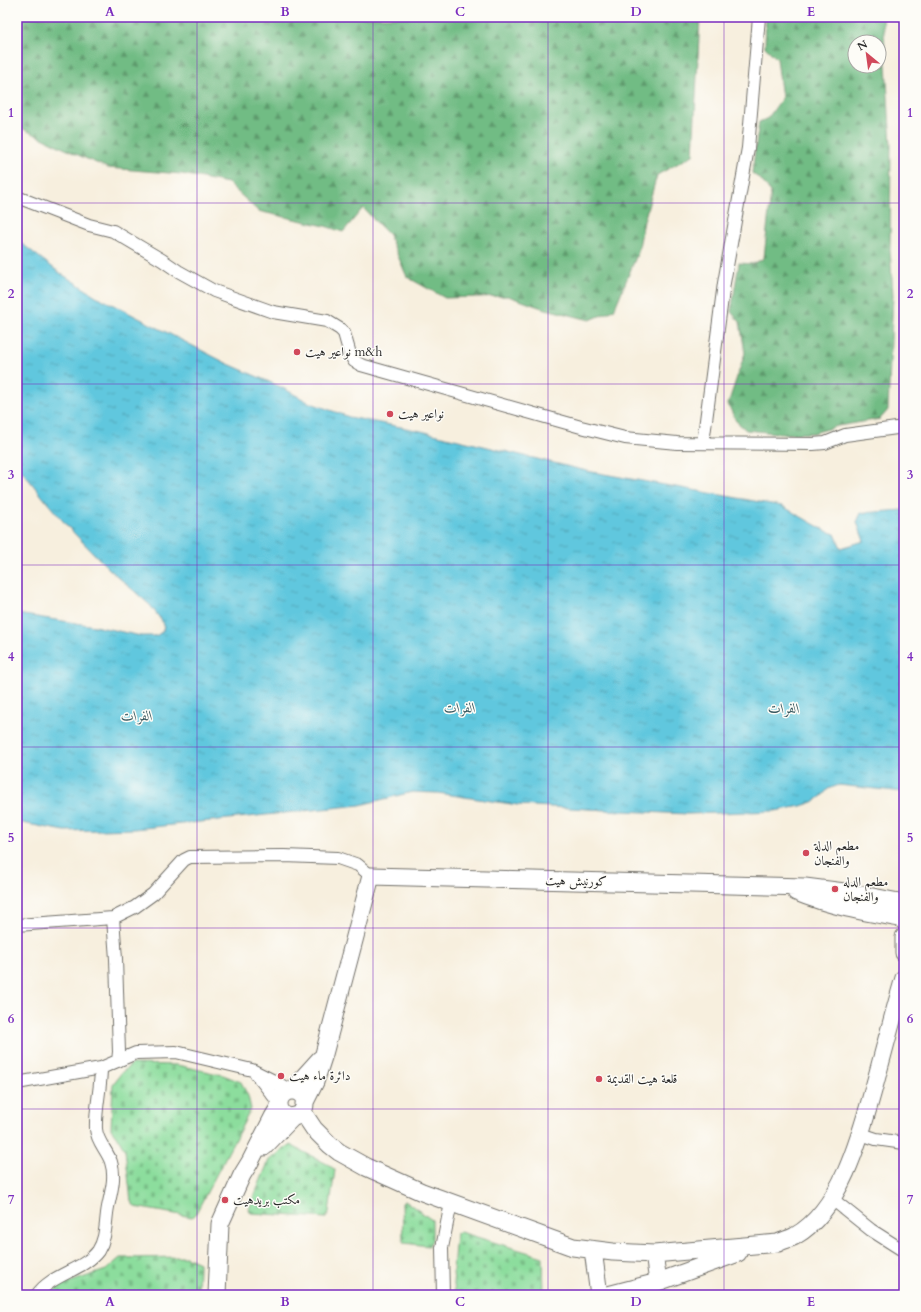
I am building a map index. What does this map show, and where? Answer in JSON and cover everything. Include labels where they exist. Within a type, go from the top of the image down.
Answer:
[{"type":"street","points":[[703,443],[724,283],[748,148],[759,17]]},
{"type":"street","points":[[17,197],[89,225],[112,231],[214,292],[273,312],[327,321],[344,333],[350,354],[354,361],[361,366],[581,427],[625,438],[677,443],[812,444],[825,443],[845,435],[904,427]]},
{"type":"street","points":[[17,925],[113,918],[135,907],[153,894],[184,860],[190,857],[284,856],[338,858],[366,870],[371,876],[324,1054],[313,1087],[300,1110],[250,1162]]},
{"type":"street","name":"كورنيش هيت","points":[[371,876],[781,886],[829,890],[904,903]]},
{"type":"street","name":"كورنيش هيت","points":[[781,886],[834,906],[900,918],[904,921]]},
{"type":"street","points":[[113,918],[116,959],[118,1061]]},
{"type":"street","points":[[904,937],[904,953]]},
{"type":"street","points":[[300,1110],[314,1129],[339,1152],[393,1180],[451,1203],[573,1247],[613,1252],[654,1254],[778,1243],[795,1236],[811,1223],[836,1191],[861,1134],[904,978]]},
{"type":"street","points":[[17,1083],[101,1068],[136,1053],[176,1052],[252,1070],[290,1091],[300,1094],[303,1099],[300,1110],[290,1116],[283,1114],[279,1105],[252,1070]]},
{"type":"street","points":[[217,1295],[220,1224],[242,1175],[279,1105],[281,1096],[290,1091],[324,1054]]},
{"type":"street","points":[[37,1295],[45,1285],[89,1259],[97,1252],[102,1243],[113,1184],[111,1163],[101,1145],[96,1129],[101,1068]]},
{"type":"street","points":[[861,1134],[876,1139],[904,1142]]},
{"type":"street","points":[[831,1198],[871,1230],[904,1252]]},
{"type":"street","points":[[442,1295],[442,1248],[451,1203]]},
{"type":"street","points":[[593,1250],[608,1295],[658,1282],[763,1245]]},
{"type":"street","points":[[654,1254],[658,1282]]},
{"type":"green space","points":[[17,17],[700,17],[693,155],[657,175],[644,221],[638,252],[614,310],[590,320],[542,308],[508,296],[445,298],[407,277],[389,235],[363,208],[343,232],[325,226],[258,211],[228,183],[182,174],[108,168],[17,126]]},
{"type":"green space","points":[[766,17],[883,17],[884,34],[847,34],[847,74],[887,74],[891,145],[890,249],[893,295],[888,410],[880,419],[838,426],[813,433],[786,434],[746,430],[736,421],[728,404],[745,353],[740,322],[731,312],[739,263],[753,264],[764,258],[771,192],[761,180],[752,173],[759,122],[768,118],[782,98],[777,59],[765,47]]},
{"type":"green space","points":[[132,1064],[177,1065],[223,1075],[241,1082],[248,1096],[251,1109],[196,1213],[192,1217],[135,1207],[131,1201],[125,1150],[111,1129],[113,1084],[122,1072]]},
{"type":"green space","points":[[290,1145],[329,1165],[335,1170],[329,1212],[326,1218],[251,1213],[249,1209],[269,1160]]},
{"type":"green space","points":[[405,1201],[432,1220],[432,1240],[429,1246],[404,1243],[402,1203]]},
{"type":"green space","points":[[460,1232],[543,1257],[544,1295],[455,1295],[453,1271],[456,1233]]},
{"type":"green space","points":[[186,1257],[199,1263],[198,1295],[47,1295],[61,1285],[106,1270],[120,1258]]},
{"type":"water","name":"الفرات","points":[[17,240],[60,273],[96,296],[226,363],[281,387],[308,402],[349,417],[421,431],[587,471],[782,506],[826,531],[835,534],[841,548],[864,541],[857,522],[861,513],[904,510],[904,792],[839,785],[828,789],[822,796],[813,802],[775,811],[688,814],[518,805],[438,793],[412,792],[360,805],[134,829],[65,831],[17,822],[17,614],[95,626],[141,636],[156,636],[163,631],[164,624],[150,605],[108,568],[69,528],[17,465]]},
{"type":"place","name":"نواعير هيت m&h","points":[[297,352]]},
{"type":"place","name":"نواعير هيت","points":[[390,414]]},
{"type":"place","name":"مطعم الدلة والفنجان","points":[[806,853]]},
{"type":"place","name":"مطعم الدله والفنجان","points":[[835,889]]},
{"type":"place","name":"دائرة ماء هيت","points":[[281,1076]]},
{"type":"place","name":"قلعة هيت القديمة","points":[[599,1079]]},
{"type":"place","name":"مكتب بريدهيت","points":[[225,1200]]}]
